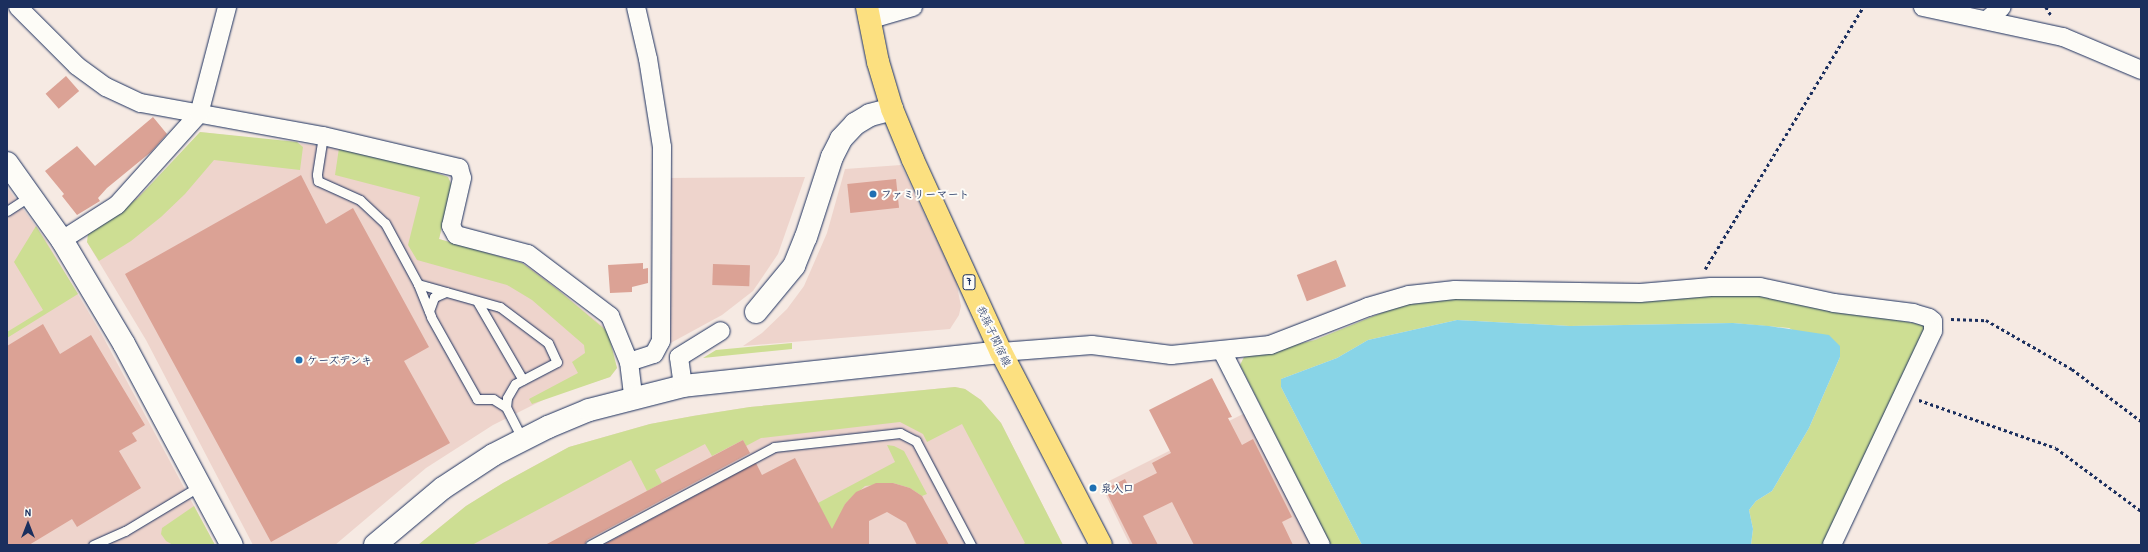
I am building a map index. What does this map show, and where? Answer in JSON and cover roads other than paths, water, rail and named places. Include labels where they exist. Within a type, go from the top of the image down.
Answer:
[{"type":"main road","name":"我孫子関宿線","points":[[868,14],[892,109],[1001,352],[1101,545]]},
{"type":"street","points":[[18,7],[77,66],[106,87],[141,103],[324,136],[459,168],[462,178],[451,226],[456,235],[528,254],[610,316],[629,362],[633,397]]},
{"type":"street","points":[[62,240],[118,205],[199,114],[227,7]]},
{"type":"street","points":[[629,362],[654,354],[661,341],[662,146],[648,59],[636,7]]},
{"type":"street","points":[[868,14],[914,7]]},
{"type":"street","points":[[1923,7],[1988,19],[2063,37],[2120,59],[2141,70]]},
{"type":"street","points":[[1988,19],[2002,7]]},
{"type":"street","points":[[756,312],[794,266],[806,237],[832,157],[841,139],[855,124],[870,115],[892,109]]},
{"type":"street","points":[[10,170],[32,195],[62,240],[124,344],[232,545]]},
{"type":"street","points":[[375,545],[443,488],[493,455],[522,439],[589,410],[633,397],[683,386],[1001,352],[1092,345],[1171,355],[1222,351],[1270,345],[1368,307],[1409,295],[1455,290],[1640,293],[1693,289],[1760,287],[1834,303],[1912,313],[1933,321],[1933,331],[1832,545]]},
{"type":"street","points":[[683,386],[679,357],[721,331]]},
{"type":"street","points":[[1222,351],[1321,545]]},
{"type":"lane","points":[[324,136],[317,175],[318,181],[347,194],[371,208],[385,223],[418,284],[429,311],[477,399],[493,399],[506,407],[522,439]]},
{"type":"lane","points":[[7,211],[32,195]]},
{"type":"lane","points":[[418,284],[500,307],[548,343],[558,362],[523,380],[510,391],[506,407]]},
{"type":"lane","points":[[429,311],[434,297],[446,292]]},
{"type":"lane","points":[[477,301],[523,380]]},
{"type":"lane","points":[[590,545],[774,447],[900,433],[916,441],[971,545]]},
{"type":"lane","points":[[93,545],[109,542],[201,486]]},
{"type":"water","points":[[1457,320],[1570,326],[1733,323],[1769,326],[1829,335],[1840,346],[1840,357],[1809,428],[1772,491],[1756,501],[1749,510],[1753,529],[1751,545],[1362,545],[1281,387],[1281,379],[1337,358],[1368,340]]},
{"type":"place","name":"ファミリーマート","points":[[873,194]]},
{"type":"place","name":"ケーズデンキ","points":[[299,360]]},
{"type":"place","name":"泉入口","points":[[1093,488]]}]
